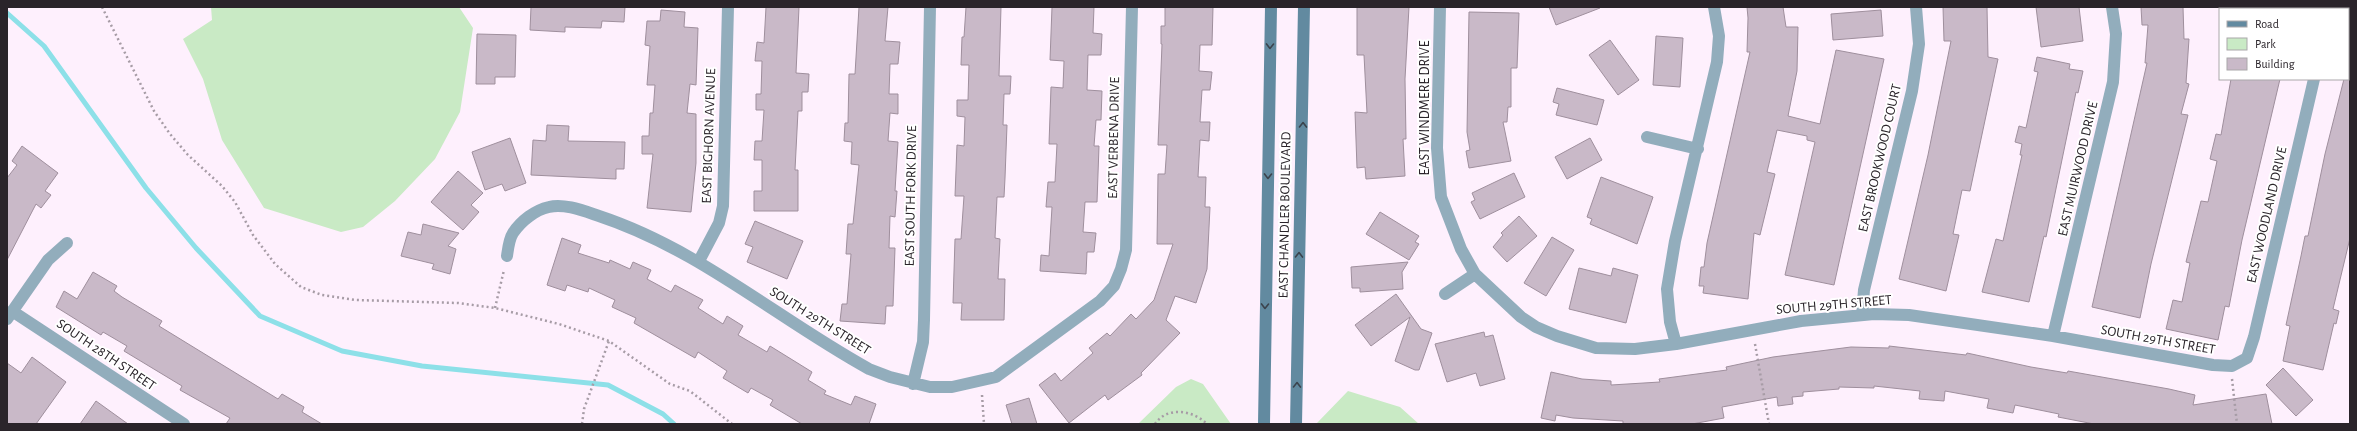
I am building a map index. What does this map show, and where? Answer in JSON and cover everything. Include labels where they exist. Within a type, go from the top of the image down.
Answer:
[{"type":"main road","name":"EAST CHANDLER BOULEVARD","points":[[1264,424],[1271,7]]},
{"type":"main road","name":"EAST CHANDLER BOULEVARD","points":[[1296,424],[1304,7]]},
{"type":"street","name":"EAST BIGHORN AVENUE","points":[[699,261],[719,223],[723,206],[728,7]]},
{"type":"street","name":"EAST SOUTH FORK DRIVE","points":[[913,384],[923,342],[924,320],[930,7]]},
{"type":"street","name":"EAST VERBENA DRIVE","points":[[1121,269],[1126,250],[1128,226],[1132,7]]},
{"type":"street","name":"EAST WINDMERE DRIVE","points":[[1440,7],[1437,148],[1441,197],[1461,249],[1475,274],[1521,317]]},
{"type":"street","points":[[1676,344],[1670,322],[1667,289],[1675,241],[1698,149],[1717,62],[1719,36],[1714,7]]},
{"type":"street","name":"EAST BROOKWOOD COURT","points":[[1862,315],[1864,290],[1912,91],[1919,44],[1916,7]]},
{"type":"street","name":"EAST MUIRWOOD DRIVE","points":[[2053,336],[2113,82],[2116,34],[2112,7]]},
{"type":"street","name":"EAST WOODLAND DRIVE","points":[[2247,358],[2314,80]]},
{"type":"street","points":[[1647,137],[1698,149]]},
{"type":"street","name":"SOUTH 29TH STREET","points":[[507,256],[512,234],[531,214],[549,207],[564,207],[586,211],[643,232],[699,261],[852,360],[883,374],[913,384],[952,388],[996,377],[1014,365],[1100,301],[1114,286],[1121,269]]},
{"type":"street","points":[[10,315],[48,260],[68,242]]},
{"type":"street","points":[[1445,294],[1475,274]]},
{"type":"street","name":"SOUTH 28TH STREET","points":[[10,315],[180,423]]},
{"type":"street","name":"SOUTH 29TH STREET","points":[[1521,317],[1557,336],[1596,348],[1635,349],[1676,344],[1800,321],[1862,315],[1909,315],[2053,336],[2212,365],[2232,366],[2247,358]]},
{"type":"path","points":[[102,7],[109,16],[154,111],[170,134],[188,155],[222,186],[235,202],[254,235],[275,264],[301,287],[322,295],[356,300],[458,303],[495,308],[559,324],[609,341],[670,384],[690,391],[732,424]]},
{"type":"path","points":[[495,308],[507,256]]},
{"type":"path","points":[[1752,329],[1769,424]]},
{"type":"path","points":[[582,424],[584,409],[609,341]]},
{"type":"path","points":[[2232,366],[2237,424]]},
{"type":"path","points":[[981,381],[984,424]]},
{"type":"path","points":[[1155,424],[1158,419],[1179,411],[1194,414],[1207,424]]},
{"type":"green space","points":[[211,7],[459,7],[473,28],[460,112],[435,159],[395,201],[363,227],[341,232],[264,208],[222,140],[203,79],[183,39],[212,20]]},
{"type":"green space","points":[[1191,379],[1203,384],[1231,424],[1138,424],[1176,387]]},
{"type":"green space","points":[[1348,391],[1400,407],[1419,424],[1316,424]]},
{"type":"building","points":[[531,7],[625,7],[624,22],[602,21],[601,28],[565,27],[565,32],[530,30]]},
{"type":"building","points":[[766,7],[799,7],[796,73],[809,74],[808,92],[802,92],[802,111],[798,111],[795,170],[798,170],[798,211],[754,211],[754,191],[762,191],[762,160],[754,160],[755,141],[762,141],[764,110],[756,110],[756,94],[761,94],[762,61],[755,61],[757,42],[764,43]]},
{"type":"building","points":[[859,7],[888,7],[885,41],[900,42],[898,64],[890,64],[889,94],[898,94],[898,114],[890,113],[888,141],[898,142],[895,217],[890,216],[889,248],[895,248],[893,306],[886,306],[885,324],[840,321],[842,304],[847,304],[851,254],[846,254],[848,224],[853,224],[859,165],[851,164],[852,142],[844,141],[845,123],[848,123],[849,74],[855,74]]},
{"type":"building","points":[[966,7],[1001,7],[999,76],[1011,76],[1010,94],[1004,94],[1003,125],[1007,125],[1004,197],[997,197],[995,238],[1000,239],[998,279],[1005,279],[1004,320],[961,320],[962,303],[953,303],[955,239],[961,239],[964,196],[955,196],[957,145],[964,146],[965,117],[957,116],[957,100],[968,100],[969,65],[961,65],[962,37],[964,37]]},
{"type":"building","points":[[1052,7],[1094,7],[1093,33],[1102,34],[1101,55],[1088,55],[1087,90],[1102,91],[1101,120],[1096,120],[1094,146],[1099,146],[1097,202],[1085,202],[1083,232],[1096,233],[1094,252],[1087,252],[1086,274],[1040,271],[1041,255],[1049,256],[1052,207],[1046,207],[1048,182],[1055,182],[1057,144],[1049,144],[1051,87],[1063,88],[1064,61],[1050,60]]},
{"type":"building","points":[[1165,7],[1213,7],[1212,45],[1200,45],[1199,71],[1212,72],[1210,90],[1202,90],[1200,122],[1210,122],[1209,141],[1200,140],[1198,177],[1206,177],[1205,207],[1210,207],[1207,269],[1196,303],[1175,296],[1166,320],[1180,333],[1141,373],[1142,375],[1108,400],[1105,395],[1069,423],[1039,385],[1055,373],[1061,381],[1093,353],[1089,348],[1107,333],[1110,336],[1131,314],[1136,319],[1154,300],[1173,244],[1157,244],[1158,174],[1165,174],[1167,145],[1158,145],[1162,44],[1161,26],[1165,26]]},
{"type":"building","points":[[1357,7],[1409,7],[1405,79],[1406,139],[1403,139],[1405,176],[1366,179],[1365,167],[1357,168],[1355,112],[1367,113],[1364,55],[1357,55]]},
{"type":"building","points":[[1549,7],[1600,7],[1600,8],[1556,25]]},
{"type":"building","points":[[1747,7],[1783,7],[1786,27],[1798,27],[1797,71],[1788,116],[1820,124],[1836,50],[1884,59],[1834,285],[1785,275],[1815,142],[1807,140],[1807,136],[1777,130],[1767,172],[1775,174],[1760,235],[1754,233],[1748,299],[1703,293],[1704,286],[1699,286],[1701,267],[1704,267],[1707,243],[1750,52],[1747,52]]},
{"type":"building","points":[[1943,7],[1987,7],[1988,57],[1998,59],[1970,191],[1962,190],[1953,234],[1959,235],[1946,291],[1899,279],[1928,155],[1951,41],[1944,41]]},
{"type":"building","points":[[2036,7],[2079,7],[2083,41],[2041,47]]},
{"type":"building","points":[[2141,7],[2183,7],[2184,39],[2189,39],[2186,83],[2189,84],[2181,114],[2188,115],[2151,264],[2140,318],[2092,307],[2147,63],[2145,63],[2148,25],[2142,25]]},
{"type":"building","points":[[661,10],[685,12],[684,27],[698,28],[696,85],[690,84],[687,113],[696,114],[696,163],[691,212],[647,208],[653,154],[642,154],[642,136],[649,136],[650,113],[653,113],[655,85],[647,85],[650,46],[645,45],[647,21],[660,21]]},
{"type":"building","points":[[1881,10],[1883,36],[1833,40],[1831,14]]},
{"type":"building","points":[[1469,12],[1519,13],[1517,68],[1511,68],[1511,107],[1508,107],[1507,122],[1503,122],[1511,161],[1469,168],[1466,151],[1470,150],[1467,132]]},
{"type":"building","points":[[477,34],[516,35],[515,77],[495,77],[495,84],[476,84]]},
{"type":"building","points":[[1656,36],[1683,38],[1680,87],[1653,85]]},
{"type":"building","points":[[1610,40],[1639,80],[1618,95],[1589,55]]},
{"type":"building","points":[[2037,57],[2070,64],[2069,69],[2083,71],[2078,93],[2076,92],[2046,237],[2044,236],[2029,302],[1982,292],[1996,239],[2003,241],[2022,155],[2020,155],[2022,144],[2015,142],[2019,126],[2026,128],[2038,72],[2034,71]]},
{"type":"building","points":[[2350,76],[2350,238],[2333,309],[2339,311],[2336,324],[2334,323],[2323,370],[2283,361],[2290,326],[2286,325],[2305,236],[2308,236],[2325,154],[2344,80],[2349,80]]},
{"type":"building","points":[[2231,80],[2280,80],[2242,240],[2229,307],[2225,306],[2218,340],[2166,329],[2173,300],[2182,302],[2190,263],[2186,262],[2201,201],[2208,202],[2217,161],[2210,159],[2216,134],[2221,135]]},
{"type":"building","points":[[1557,88],[1604,100],[1597,125],[1556,115],[1559,104],[1553,102]]},
{"type":"building","points":[[547,125],[569,126],[568,141],[625,142],[624,169],[616,169],[616,179],[531,175],[533,140],[546,141]]},
{"type":"building","points":[[510,138],[526,183],[505,191],[502,184],[485,190],[472,152]]},
{"type":"building","points":[[1590,138],[1602,160],[1567,179],[1555,157]]},
{"type":"building","points":[[22,146],[58,173],[45,191],[51,195],[41,208],[36,204],[7,260],[7,178],[17,165],[12,161]]},
{"type":"building","points":[[458,171],[483,193],[471,205],[479,212],[463,230],[431,202]]},
{"type":"building","points":[[1514,173],[1525,197],[1480,219],[1471,202],[1475,200],[1472,193]]},
{"type":"building","points":[[1601,177],[1653,197],[1637,244],[1590,224],[1592,219],[1587,217]]},
{"type":"building","points":[[1380,212],[1419,236],[1415,242],[1419,244],[1409,260],[1366,234]]},
{"type":"building","points":[[1519,216],[1537,236],[1507,262],[1493,247],[1503,235],[1501,233]]},
{"type":"building","points":[[755,221],[803,241],[787,279],[747,262],[753,247],[745,244]]},
{"type":"building","points":[[423,224],[459,233],[448,246],[456,249],[450,274],[432,269],[434,264],[401,256],[408,232],[421,235]]},
{"type":"building","points":[[1552,237],[1574,250],[1546,296],[1524,283]]},
{"type":"building","points":[[562,238],[581,245],[578,253],[609,263],[610,260],[630,269],[633,262],[651,270],[647,279],[671,292],[675,285],[703,300],[698,308],[723,324],[727,316],[743,326],[738,335],[767,352],[770,346],[812,372],[808,380],[826,391],[824,394],[851,405],[855,396],[876,404],[869,424],[802,424],[770,405],[773,400],[751,388],[748,393],[723,378],[727,371],[698,352],[695,358],[634,323],[636,318],[612,307],[615,300],[589,288],[588,292],[567,285],[565,291],[547,285]]},
{"type":"building","points":[[1408,262],[1402,272],[1403,289],[1360,292],[1360,288],[1352,288],[1351,267]]},
{"type":"building","points":[[1579,268],[1611,276],[1613,268],[1638,275],[1626,323],[1569,309]]},
{"type":"building","points":[[93,272],[117,286],[114,291],[122,297],[162,321],[159,326],[278,399],[282,394],[304,407],[302,412],[322,424],[226,424],[230,418],[180,390],[182,386],[124,351],[127,346],[103,332],[101,335],[56,307],[64,291],[77,299]]},
{"type":"building","points":[[1396,294],[1421,329],[1432,333],[1419,370],[1415,370],[1395,361],[1410,317],[1371,346],[1355,325]]},
{"type":"building","points":[[1484,332],[1485,337],[1493,335],[1505,379],[1480,386],[1476,373],[1447,382],[1435,344]]},
{"type":"building","points":[[1889,346],[1966,355],[1967,353],[2031,367],[2067,373],[2068,371],[2169,389],[2195,395],[2193,405],[2266,394],[2272,424],[2094,424],[2058,417],[2059,414],[2015,405],[2013,413],[1987,408],[1989,399],[1945,391],[1944,401],[1919,399],[1920,391],[1874,386],[1874,388],[1839,387],[1839,389],[1803,392],[1803,396],[1792,397],[1793,404],[1778,406],[1777,397],[1722,407],[1724,418],[1692,424],[1623,424],[1623,421],[1573,418],[1556,415],[1555,421],[1541,418],[1551,372],[1582,379],[1611,381],[1611,385],[1660,382],[1659,379],[1727,370],[1726,367],[1773,357],[1851,347],[1889,348]]},
{"type":"building","points":[[32,357],[66,382],[36,424],[7,424],[7,363],[21,373]]},
{"type":"building","points":[[2283,368],[2313,400],[2296,416],[2266,385]]},
{"type":"building","points":[[1029,398],[1037,424],[1012,424],[1006,405]]},
{"type":"building","points":[[96,401],[128,424],[80,424]]},
{"type":"waterway","points":[[7,13],[44,46],[146,188],[196,248],[260,316],[342,351],[422,366],[608,385],[663,414],[674,424]]}]
